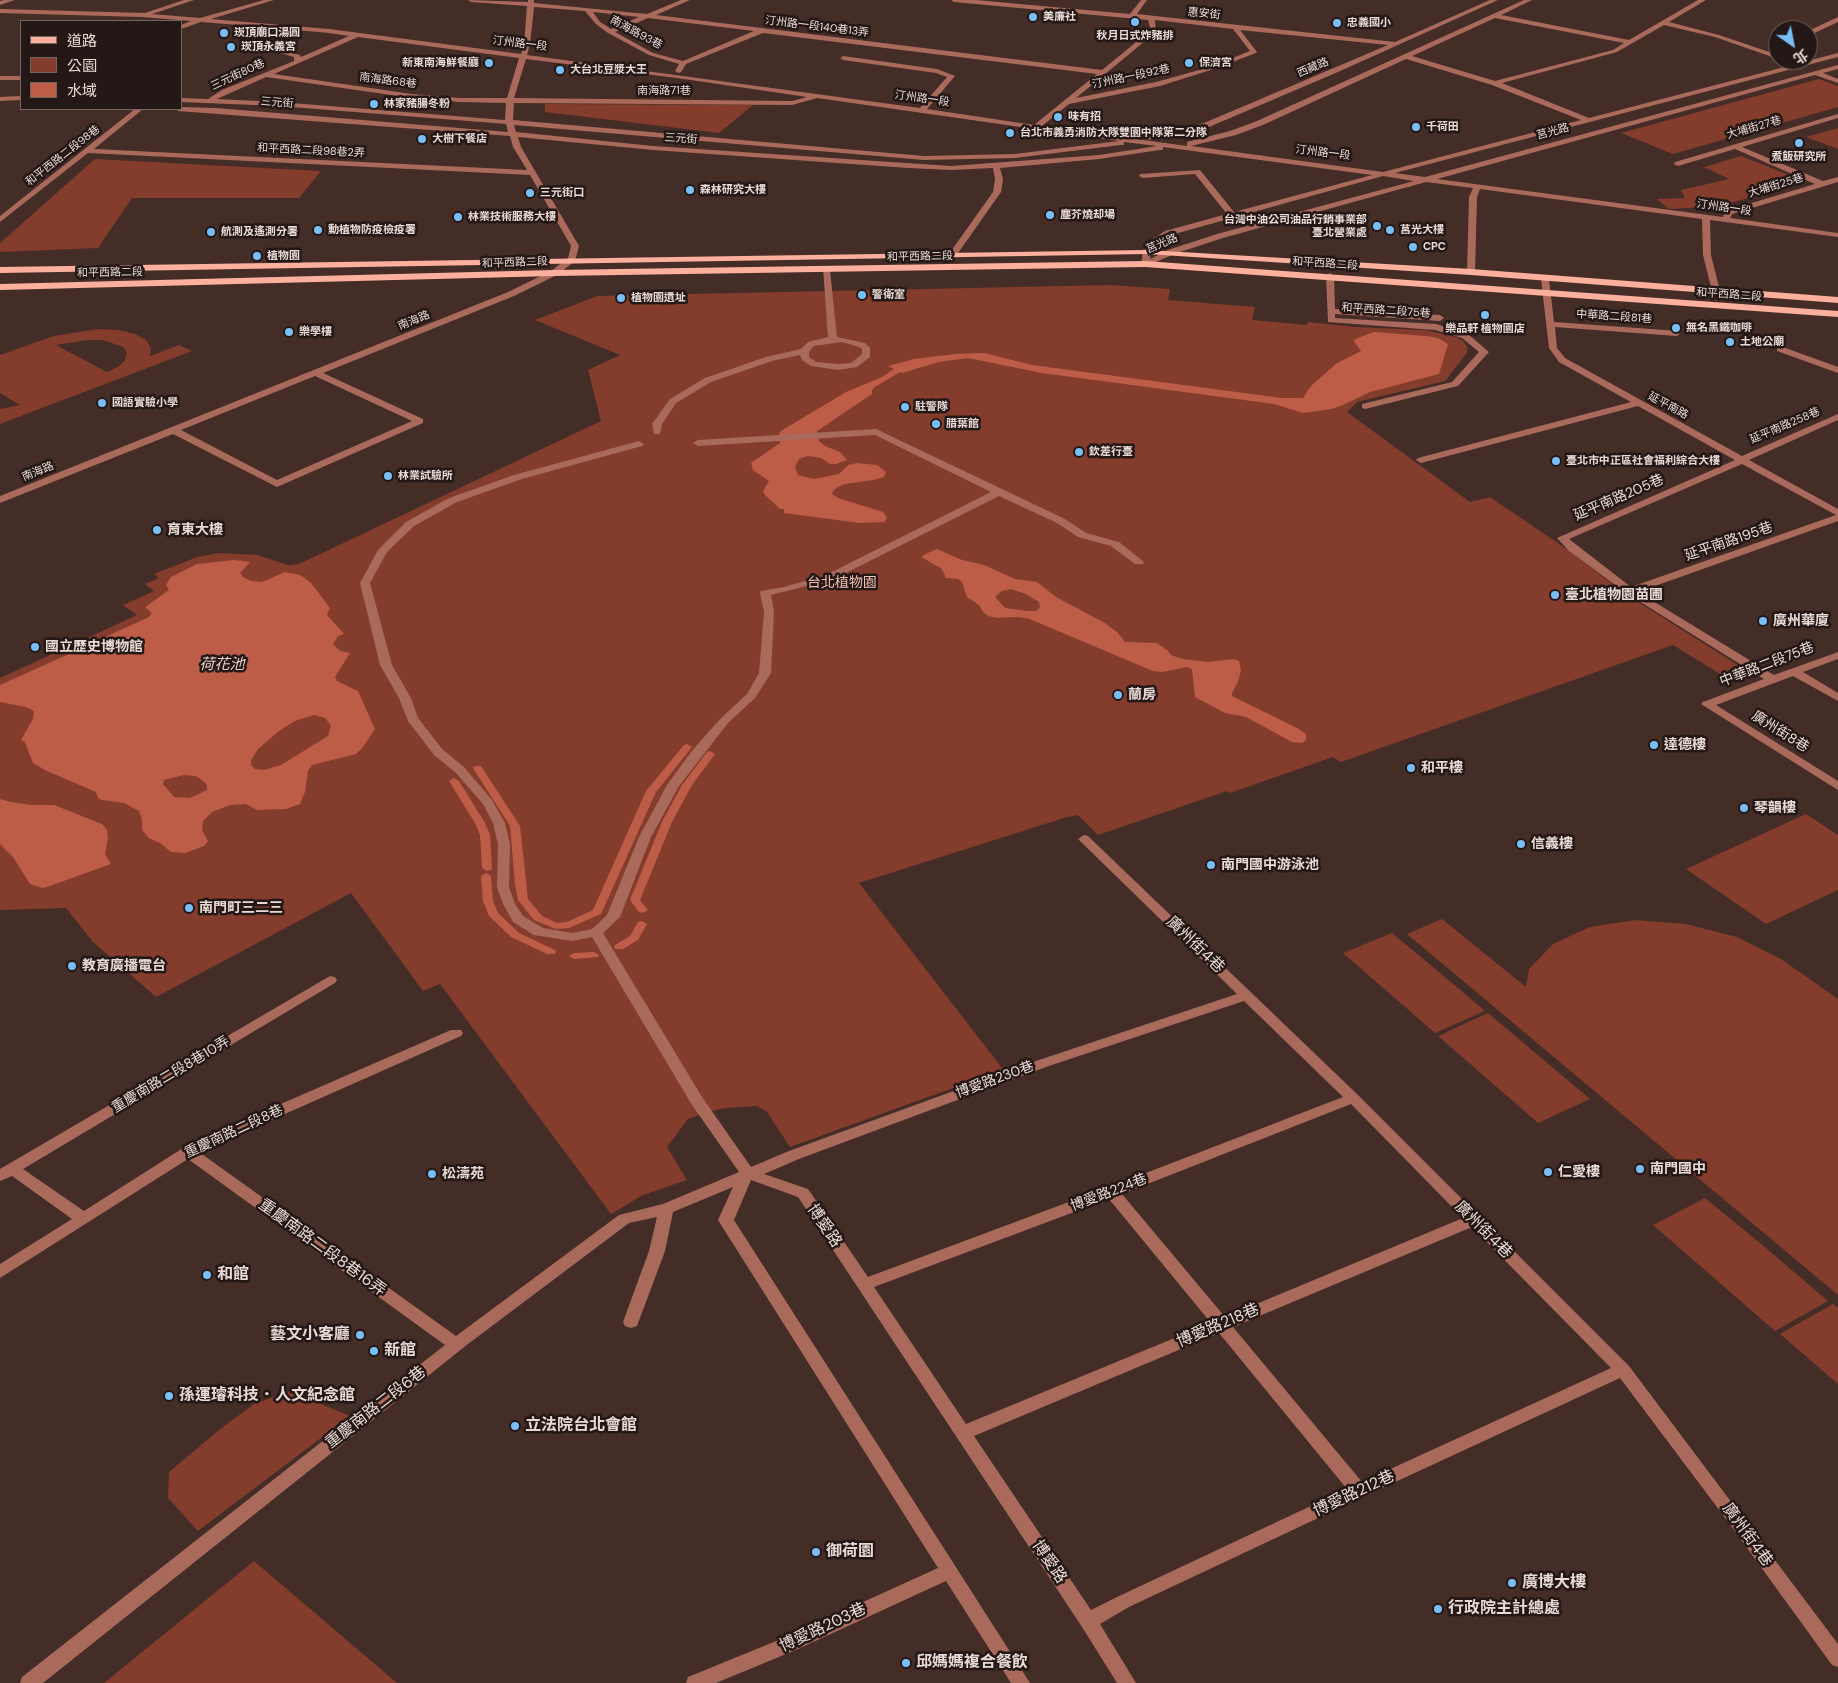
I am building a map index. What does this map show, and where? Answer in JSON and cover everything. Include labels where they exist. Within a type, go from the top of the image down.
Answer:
[{"type":"main road","name":"和平西路二段","points":[[0,270],[572,259],[1171,252],[1471,272],[1838,300]]},
{"type":"main road","name":"和平西路二段","points":[[0,287],[554,273],[1146,264],[1838,314]]},
{"type":"street","points":[[0,3],[12,0]]},
{"type":"street","points":[[142,15],[191,0]]},
{"type":"street","points":[[182,27],[271,0]]},
{"type":"street","name":"汀州路一段140巷13弄","points":[[471,0],[531,3],[587,9],[1101,72]]},
{"type":"street","points":[[610,32],[686,0]]},
{"type":"street","name":"惠安街","points":[[955,0],[1235,27],[1396,45],[1420,51]]},
{"type":"street","points":[[1036,8],[1042,0]]},
{"type":"street","points":[[1132,16],[1144,0]]},
{"type":"street","name":"西藏路","points":[[1134,140],[1177,133],[1206,125],[1396,45],[1495,0]]},
{"type":"street","points":[[1178,146],[1233,133],[1260,123],[1408,57],[1528,0]]},
{"type":"street","points":[[1495,83],[1614,51],[1703,0]]},
{"type":"street","points":[[531,3],[527,44],[510,102],[509,122],[512,134],[532,173],[575,246],[572,259]]},
{"type":"street","name":"南海路93巷","points":[[587,9],[598,23],[610,32],[651,54],[683,63]]},
{"type":"street","name":"汀州路一段","points":[[0,11],[142,15],[356,35],[677,76],[1036,127],[1838,235]]},
{"type":"street","points":[[1496,16],[1630,42]]},
{"type":"street","name":"汀州路一段92巷","points":[[1036,127],[1068,102],[1101,72],[1154,31],[1151,18]]},
{"type":"street","points":[[1818,29],[1838,19]]},
{"type":"street","points":[[1664,23],[1717,36],[1768,52]]},
{"type":"street","points":[[284,27],[248,43],[297,59]]},
{"type":"street","name":"汀州路一段92巷","points":[[1068,102],[1157,84],[1212,68],[1254,52],[1235,27]]},
{"type":"street","points":[[677,76],[683,63],[764,30]]},
{"type":"street","name":"三元街80巷","points":[[210,100],[297,59],[356,35]]},
{"type":"street","name":"莒光路","points":[[1818,61],[1838,55]]},
{"type":"street","points":[[1408,57],[1495,83],[1590,121]]},
{"type":"street","points":[[843,58],[936,71],[951,76],[922,111]]},
{"type":"street","name":"莒光路","points":[[1146,264],[1171,252],[1220,236],[1838,67]]},
{"type":"street","name":"莒光路","points":[[1146,264],[1147,252],[1156,241],[1168,233],[1387,173],[1785,70]]},
{"type":"street","points":[[1815,73],[1838,81]]},
{"type":"street","name":"南海路68巷","points":[[264,75],[412,96],[510,102]]},
{"type":"street","points":[[0,78],[20,78]]},
{"type":"street","name":"南海路71巷","points":[[510,102],[792,103],[818,96]]},
{"type":"street","points":[[0,98],[20,98]]},
{"type":"street","name":"三元街","points":[[182,100],[210,100],[509,122],[924,158],[1015,156],[1074,150],[1134,140]]},
{"type":"street","points":[[0,107],[14,107]]},
{"type":"street","name":"三元街","points":[[182,108],[512,134],[652,148],[951,168],[1090,158],[1178,146]]},
{"type":"street","name":"和平西路二段98巷","points":[[0,220],[138,110]]},
{"type":"street","name":"大埔街27巷","points":[[1678,164],[1838,116]]},
{"type":"street","points":[[1733,146],[1823,184]]},
{"type":"street","name":"和平西路二段98巷2弄","points":[[88,151],[532,173]]},
{"type":"street","points":[[953,254],[997,192],[999,179],[996,166]]},
{"type":"street","points":[[1143,176],[1197,172],[1233,216]]},
{"type":"street","name":"大埔街25巷","points":[[1726,219],[1728,213],[1838,179]]},
{"type":"street","points":[[1471,272],[1473,197],[1478,186]]},
{"type":"street","points":[[1706,217],[1707,255],[1716,291]]},
{"type":"street","name":"南海路","points":[[0,500],[511,294],[554,273],[572,259]]},
{"type":"street","points":[[826,270],[833,339]]},
{"type":"street","name":"和平西路二段75巷","points":[[1330,276],[1331,320],[1436,327],[1465,336],[1484,352],[1455,384],[1365,406]]},
{"type":"street","name":"延平南路","points":[[1545,279],[1553,348],[1562,360],[1838,513]]},
{"type":"street","name":"和平西路二段75巷","points":[[1331,311],[1440,318]]},
{"type":"street","name":"中華路二段81巷","points":[[1550,324],[1676,333]]},
{"type":"street","points":[[657,432],[657,424],[673,401],[708,380],[769,359],[804,351],[811,344],[833,339],[857,342],[866,348],[867,355],[854,365],[829,367],[808,361],[805,358],[804,351]]},
{"type":"street","points":[[1780,349],[1838,370]]},
{"type":"street","points":[[173,430],[277,484],[420,421],[316,373]]},
{"type":"street","points":[[1420,460],[1638,403]]},
{"type":"street","name":"延平南路258巷","points":[[1742,459],[1838,417]]},
{"type":"street","points":[[698,443],[876,432],[1061,521],[1082,535],[1115,544],[1139,562]]},
{"type":"street","points":[[639,444],[518,477],[453,500],[410,524],[383,550],[365,583],[386,665],[405,698],[412,719],[438,752],[460,770],[482,797],[499,823],[504,844],[503,887],[518,919],[539,932],[572,937],[596,932],[613,917],[645,837],[674,785],[695,755],[724,721],[751,696],[765,672],[769,612],[765,593],[785,590],[830,577],[999,492]]},
{"type":"street","name":"延平南路205巷","points":[[1630,591],[1573,549],[1562,538],[1729,467],[1742,459]]},
{"type":"street","name":"延平南路195巷","points":[[1630,591],[1838,518]]},
{"type":"street","points":[[1630,591],[1772,679]]},
{"type":"street","name":"中華路二段75巷","points":[[1707,704],[1838,655]]},
{"type":"street","points":[[1794,671],[1838,698]]},
{"type":"street","name":"廣州街8巷","points":[[1707,704],[1838,786]]},
{"type":"street","name":"廣州街4巷","points":[[1084,839],[1353,1098],[1623,1370],[1735,1518],[1838,1659]]},
{"type":"street","points":[[596,932],[697,1101],[747,1173],[726,1220],[1021,1683]]},
{"type":"street","name":"重慶南路二段8巷10弄","points":[[84,1219],[6,1172],[330,980]]},
{"type":"street","name":"博愛路230巷","points":[[747,1173],[1041,1064],[1247,996]]},
{"type":"street","name":"重慶南路二段8巷","points":[[0,1272],[188,1152],[456,1033]]},
{"type":"street","name":"博愛路224巷","points":[[864,1285],[1112,1192],[1353,1098]]},
{"type":"street","name":"重慶南路二段8巷16弄","points":[[188,1152],[456,1344]]},
{"type":"street","name":"重慶南路二段6巷","points":[[29,1683],[456,1344],[611,1227],[624,1219],[666,1209],[747,1173]]},
{"type":"street","name":"博愛路","points":[[747,1173],[803,1194],[963,1432],[1127,1683]]},
{"type":"street","points":[[1112,1192],[1359,1492]]},
{"type":"street","points":[[631,1322],[657,1251],[666,1209]]},
{"type":"street","name":"博愛路218巷","points":[[963,1432],[1473,1220]]},
{"type":"street","name":"博愛路212巷","points":[[1088,1621],[1123,1602],[1623,1370]]},
{"type":"street","name":"博愛路203巷","points":[[695,1683],[792,1643],[911,1587],[950,1571]]},
{"type":"green space","points":[[1819,79],[1838,86],[1838,107],[1673,154],[1621,133]]},
{"type":"green space","points":[[545,104],[753,105],[719,133],[545,112]]},
{"type":"green space","points":[[1838,128],[1838,149],[1806,137]]},
{"type":"green space","points":[[1741,156],[1804,181],[1731,203],[1727,206],[1669,209],[1657,199],[1685,198],[1681,190],[1729,179],[1704,167]]},
{"type":"green space","points":[[95,159],[321,171],[299,198],[132,198],[98,248],[0,252],[0,243]]},
{"type":"green space","name":"台北植物園","points":[[1110,285],[1170,289],[1168,300],[1255,307],[1252,320],[1307,325],[1308,322],[1355,327],[1425,330],[1456,337],[1463,341],[1468,348],[1466,354],[1445,381],[1357,402],[1347,412],[1470,502],[1490,497],[1568,550],[1624,593],[1744,669],[1725,677],[1673,645],[1341,762],[1333,757],[1230,793],[1227,791],[1098,835],[1078,815],[1067,817],[859,883],[1002,1068],[1000,1071],[790,1147],[767,1112],[757,1106],[725,1108],[688,1119],[667,1147],[687,1180],[643,1195],[611,1214],[440,984],[423,991],[351,893],[156,997],[93,942],[66,908],[0,910],[0,678],[137,615],[123,605],[154,591],[145,584],[159,578],[154,574],[197,557],[219,553],[257,555],[288,565],[299,564],[601,421],[588,370],[620,355],[535,320],[597,296]]},
{"type":"green space","points":[[98,329],[118,330],[135,334],[146,340],[151,348],[150,356],[179,345],[192,351],[0,424],[0,409],[20,405],[0,393],[0,355],[54,336]],"holes":[[[88,340],[103,340],[123,347],[127,353],[125,360],[118,367],[107,372],[56,345]]]},
{"type":"green space","points":[[1806,814],[1838,835],[1838,890],[1766,924],[1686,869]]},
{"type":"green space","points":[[1442,919],[1526,987],[1529,969],[1553,944],[1590,927],[1635,920],[1686,924],[1737,937],[1781,959],[1838,999],[1838,1295],[1407,934]]},
{"type":"green space","points":[[1392,933],[1485,1011],[1435,1033],[1343,953]]},
{"type":"green space","points":[[1488,1013],[1590,1099],[1538,1123],[1438,1036]]},
{"type":"green space","points":[[1705,1198],[1828,1301],[1775,1331],[1653,1225]]},
{"type":"green space","points":[[1833,1304],[1838,1308],[1838,1384],[1780,1334]]},
{"type":"green space","points":[[290,1391],[350,1416],[198,1531],[168,1498],[169,1472],[219,1430],[254,1404]]},
{"type":"green space","points":[[254,1561],[397,1683],[104,1683]]},
{"type":"water","points":[[1374,332],[1426,336],[1438,338],[1448,344],[1439,374],[1370,392],[1332,409],[1303,413],[1274,404],[1042,373],[968,358],[939,362],[900,372],[875,387],[872,390],[872,394],[817,431],[819,441],[825,446],[840,452],[847,460],[830,464],[821,458],[808,456],[799,459],[795,467],[798,475],[814,479],[839,474],[848,465],[857,463],[877,465],[886,472],[884,477],[845,484],[838,487],[832,494],[838,498],[883,512],[887,518],[884,522],[860,523],[784,513],[784,509],[780,509],[765,495],[763,491],[769,481],[753,470],[751,463],[780,443],[779,433],[784,429],[846,392],[882,377],[894,369],[888,366],[914,359],[984,353],[1032,365],[1282,398],[1303,398],[1311,386],[1337,363],[1361,351],[1354,341],[1355,339]]},
{"type":"water","points":[[937,549],[962,560],[984,565],[1015,579],[1037,582],[1056,597],[1105,623],[1118,633],[1125,642],[1157,643],[1171,655],[1182,659],[1208,662],[1234,659],[1239,661],[1241,670],[1232,696],[1297,728],[1306,734],[1306,740],[1302,743],[1292,742],[1246,717],[1225,713],[1195,697],[1192,669],[1187,667],[1162,672],[1153,671],[1027,618],[988,616],[979,605],[967,597],[962,582],[958,579],[946,578],[942,569],[923,558],[922,556]],"holes":[[[1011,589],[1026,594],[1039,602],[1040,607],[1036,611],[1005,608],[995,597],[1002,591]]]},
{"type":"water","name":"荷花池","points":[[234,560],[250,562],[240,573],[251,581],[262,582],[285,572],[300,575],[311,583],[330,608],[327,615],[344,634],[338,636],[333,644],[340,651],[350,653],[335,677],[337,681],[358,691],[375,729],[356,754],[312,765],[308,771],[305,792],[300,804],[286,809],[257,810],[246,804],[230,805],[212,812],[203,821],[202,830],[208,841],[204,846],[185,853],[171,852],[160,843],[149,838],[142,830],[142,819],[139,811],[124,803],[102,800],[98,798],[96,792],[33,763],[25,742],[21,740],[33,719],[34,711],[26,707],[0,702],[0,685],[69,654],[86,655],[98,652],[105,647],[107,641],[103,638],[149,617],[152,613],[145,607],[169,590],[166,585],[171,577],[197,564]],"holes":[[[314,715],[325,718],[331,725],[328,736],[281,765],[264,770],[255,769],[251,765],[251,760],[258,749],[279,731],[295,721]],[[184,775],[196,776],[207,785],[207,790],[190,798],[174,797],[163,784],[164,780]]]},
{"type":"water","points":[[0,799],[32,805],[54,805],[102,824],[107,830],[108,838],[105,854],[111,864],[47,887],[42,888],[30,884],[13,857],[0,844]]},
{"type":"waterway","points":[[478,768],[515,826],[523,900],[538,918],[556,926],[569,925],[597,912],[651,791],[687,747]]},
{"type":"waterway","points":[[643,910],[635,900],[667,822],[687,785],[710,754]]},
{"type":"waterway","points":[[454,781],[480,823],[485,835],[487,868]]},
{"type":"waterway","points":[[486,876],[488,901],[493,914],[515,935],[551,952]]},
{"type":"waterway","points":[[619,947],[634,938],[642,924]]},
{"type":"waterway","points":[[574,956],[594,955]]},
{"type":"place","name":"美廉社","points":[[1033,17]]},
{"type":"place","name":"秋月日式炸豬排","points":[[1135,22]]},
{"type":"place","name":"忠義國小","points":[[1337,23]]},
{"type":"place","name":"崁頂廟口湯圓","points":[[224,33]]},
{"type":"place","name":"崁頂永義宮","points":[[231,47]]},
{"type":"place","name":"新東南海鮮餐廳","points":[[489,63]]},
{"type":"place","name":"保濟宮","points":[[1189,63]]},
{"type":"place","name":"大台北豆漿大王","points":[[560,70]]},
{"type":"place","name":"林家豬腸冬粉","points":[[374,104]]},
{"type":"place","name":"味有招","points":[[1058,117]]},
{"type":"place","name":"千荷田","points":[[1416,127]]},
{"type":"place","name":"台北市義勇消防大隊雙園中隊第二分隊","points":[[1010,133]]},
{"type":"place","name":"大樹下餐店","points":[[422,139]]},
{"type":"place","name":"煮飯研究所","points":[[1799,143]]},
{"type":"place","name":"森林研究大樓","points":[[690,190]]},
{"type":"place","name":"三元街口","points":[[530,193]]},
{"type":"place","name":"塵芥燒却場","points":[[1050,215]]},
{"type":"place","name":"林業技術服務大樓","points":[[458,217]]},
{"type":"place","name":"台灣中油公司油品行銷事業部 臺北營業處","points":[[1377,226]]},
{"type":"place","name":"動植物防疫檢疫署","points":[[318,230]]},
{"type":"place","name":"莒光大樓","points":[[1390,230]]},
{"type":"place","name":"航測及遙測分署","points":[[211,232]]},
{"type":"place","name":"CPC","points":[[1413,247]]},
{"type":"place","name":"植物園","points":[[257,256]]},
{"type":"place","name":"警衛室","points":[[862,295]]},
{"type":"place","name":"植物園遺址","points":[[621,298]]},
{"type":"place","name":"樂品軒 植物園店","points":[[1485,315]]},
{"type":"place","name":"無名黑鐵咖啡","points":[[1676,328]]},
{"type":"place","name":"樂學樓","points":[[289,332]]},
{"type":"place","name":"土地公廟","points":[[1730,342]]},
{"type":"place","name":"國語實驗小學","points":[[102,403]]},
{"type":"place","name":"駐警隊","points":[[905,407]]},
{"type":"place","name":"腊葉館","points":[[936,424]]},
{"type":"place","name":"欽差行臺","points":[[1079,452]]},
{"type":"place","name":"臺北市中正區社會福利綜合大樓","points":[[1556,461]]},
{"type":"place","name":"林業試驗所","points":[[388,476]]},
{"type":"place","name":"育東大樓","points":[[157,530]]},
{"type":"place","name":"臺北植物園苗圃","points":[[1555,595]]},
{"type":"place","name":"廣州華廈","points":[[1763,621]]},
{"type":"place","name":"國立歷史博物館","points":[[35,647]]},
{"type":"place","name":"蘭房","points":[[1118,695]]},
{"type":"place","name":"達德樓","points":[[1654,745]]},
{"type":"place","name":"和平樓","points":[[1411,768]]},
{"type":"place","name":"琴韻樓","points":[[1744,808]]},
{"type":"place","name":"信義樓","points":[[1521,844]]},
{"type":"place","name":"南門國中游泳池","points":[[1211,865]]},
{"type":"place","name":"南門町三二三","points":[[189,908]]},
{"type":"place","name":"教育廣播電台","points":[[72,966]]},
{"type":"place","name":"南門國中","points":[[1640,1169]]},
{"type":"place","name":"仁愛樓","points":[[1548,1172]]},
{"type":"place","name":"松濤苑","points":[[432,1174]]},
{"type":"place","name":"和館","points":[[207,1275]]},
{"type":"place","name":"藝文小客廳","points":[[360,1335]]},
{"type":"place","name":"新館","points":[[374,1351]]},
{"type":"place","name":"孫運璿科技．人文紀念館","points":[[169,1396]]},
{"type":"place","name":"立法院台北會館","points":[[515,1426]]},
{"type":"place","name":"御荷園","points":[[816,1552]]},
{"type":"place","name":"廣博大樓","points":[[1512,1583]]},
{"type":"place","name":"行政院主計總處","points":[[1438,1609]]},
{"type":"place","name":"邱媽媽複合餐飲","points":[[906,1663]]}]
